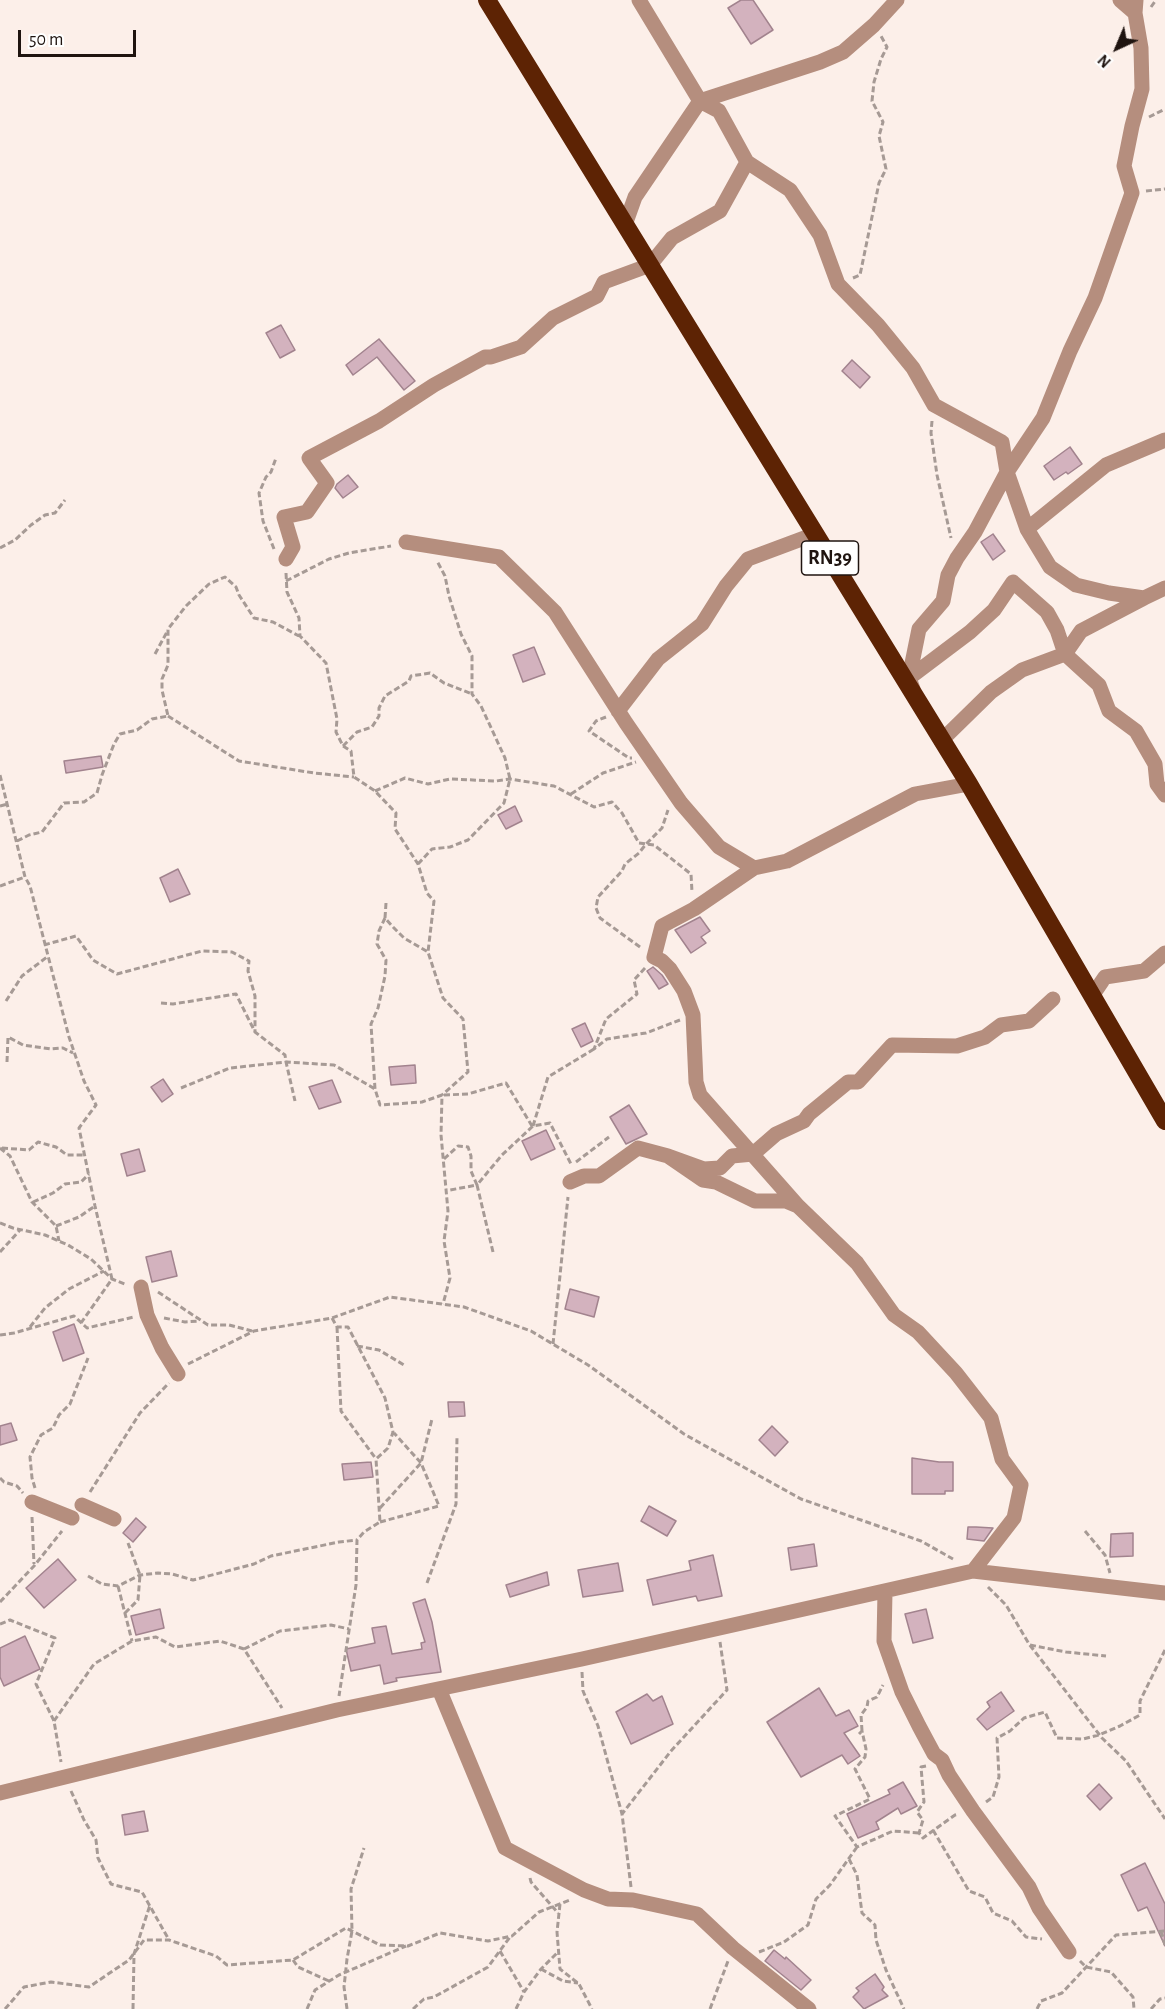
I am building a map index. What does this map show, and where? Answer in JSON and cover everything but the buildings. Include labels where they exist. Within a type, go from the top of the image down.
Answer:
[{"type":"highway","name":"RN39","points":[[487,0],[969,784],[1165,1121]]},
{"type":"street","points":[[639,0],[700,101],[720,111],[747,162],[790,190],[820,235],[838,284],[878,325],[913,368],[934,405],[1002,442],[1007,472],[1027,529],[1050,567],[1076,585],[1144,598]]},
{"type":"street","points":[[625,225],[635,197],[700,101],[820,63],[843,52],[874,25],[897,0]]},
{"type":"street","points":[[916,698],[909,678],[919,629],[943,600],[948,575],[957,558],[975,532],[1007,472],[1043,418],[1070,351],[1095,298],[1132,193],[1124,166],[1142,89],[1141,48],[1135,6],[1120,0]]},
{"type":"street","points":[[286,559],[293,547],[284,517],[307,512],[327,483],[309,458],[372,425],[434,385],[485,357],[521,347],[553,318],[597,296],[604,282],[650,265],[672,238],[720,211],[747,162]]},
{"type":"street","points":[[1027,529],[1107,465],[1165,440]]},
{"type":"street","points":[[618,711],[658,659],[702,624],[726,586],[748,559],[815,534]]},
{"type":"street","points":[[406,542],[499,557],[555,612],[675,795],[719,847],[754,868]]},
{"type":"street","points":[[909,678],[970,632],[994,610],[1014,582],[1047,612],[1057,630],[1065,654],[1099,684],[1109,711],[1136,731],[1155,764],[1157,783],[1165,795]]},
{"type":"street","points":[[941,741],[991,692],[1022,670],[1065,654],[1081,631],[1165,588]]},
{"type":"street","points":[[969,784],[915,794],[787,861],[754,868],[693,909],[662,926],[654,957],[670,969],[684,990],[693,1015],[696,1082],[700,1095],[798,1206],[857,1263],[894,1315],[918,1332],[956,1373],[991,1418],[1002,1459],[1021,1485],[1014,1518],[973,1571]]},
{"type":"street","points":[[1092,996],[1105,977],[1144,971],[1165,953]]},
{"type":"street","points":[[570,1182],[584,1176],[599,1176],[638,1148],[704,1169],[720,1168],[732,1156],[753,1154],[776,1134],[804,1121],[809,1114],[848,1082],[858,1082],[892,1045],[957,1046],[985,1037],[1001,1025],[1029,1021],[1053,999]]},
{"type":"street","points":[[668,1156],[703,1180],[716,1182],[754,1201],[786,1201],[798,1206]]},
{"type":"street","points":[[141,1287],[147,1315],[162,1348],[178,1374]]},
{"type":"street","points":[[32,1502],[114,1519]]},
{"type":"street","points":[[0,1793],[337,1710],[582,1659],[973,1571],[1165,1593]]},
{"type":"street","points":[[885,1592],[884,1641],[902,1692],[934,1754],[942,1760],[949,1775],[1029,1887],[1039,1908],[1070,1952]]},
{"type":"street","points":[[439,1689],[505,1848],[584,1890],[608,1899],[633,1900],[697,1914],[748,1961],[808,2009]]},
{"type":"path","points":[[838,284],[860,275],[879,183],[886,169],[879,136],[883,122],[872,101],[874,82],[887,47],[874,25]]},
{"type":"path","points":[[1132,193],[1165,189]]},
{"type":"path","points":[[934,405],[931,433],[937,475],[957,558]]},
{"type":"path","points":[[276,458],[259,493],[263,521],[272,547],[286,559],[287,592],[299,618],[300,636]]},
{"type":"path","points":[[0,548],[15,540],[45,515],[55,513],[64,500]]},
{"type":"path","points":[[286,581],[329,559],[406,542]]},
{"type":"path","points":[[418,864],[432,849],[450,847],[468,840],[504,803],[510,779],[505,758],[481,706],[472,693],[472,656],[460,634],[445,576],[425,545]]},
{"type":"path","points":[[155,654],[168,629],[186,606],[209,584],[225,578],[237,587],[239,595],[254,618],[273,622],[300,636],[326,663],[337,719],[336,732],[343,746],[351,751],[354,777]]},
{"type":"path","points":[[168,629],[168,665],[162,679],[168,716]]},
{"type":"path","points":[[343,746],[357,732],[372,727],[379,716],[379,708],[386,696],[409,681],[411,676],[430,673],[444,683],[472,693]]},
{"type":"path","points":[[618,711],[597,721],[589,731],[629,758],[649,757]]},
{"type":"path","points":[[17,841],[42,832],[64,803],[84,802],[97,793],[114,744],[120,734],[137,730],[152,719],[168,716],[239,761],[354,777],[375,791],[396,813],[395,829],[418,864],[428,892],[434,901],[428,952],[443,998],[464,1019],[468,1072],[442,1095],[441,1135],[448,1211],[444,1241],[450,1278],[443,1304]]},
{"type":"path","points":[[571,794],[603,774],[649,757]]},
{"type":"path","points":[[0,775],[47,957],[84,1081],[96,1105],[79,1128],[112,1278],[81,1323]]},
{"type":"path","points":[[375,791],[405,778],[428,784],[450,779],[496,781],[510,779],[554,786],[594,807],[612,802],[622,813],[639,843],[654,845],[691,874],[693,909]]},
{"type":"path","points":[[594,1049],[606,1019],[637,994],[634,980],[654,957],[600,918],[596,908],[598,897],[622,871],[625,864],[639,853],[662,828],[668,802],[675,795]]},
{"type":"path","points":[[0,806],[8,804]]},
{"type":"path","points":[[0,886],[25,877]]},
{"type":"path","points":[[386,903],[385,918],[377,944],[386,960],[385,976],[378,1008],[371,1024],[375,1089],[380,1105],[422,1102],[442,1095],[468,1094],[506,1083],[533,1126]]},
{"type":"path","points":[[385,918],[404,938],[428,952]]},
{"type":"path","points":[[44,945],[76,936],[93,960],[117,974],[202,951],[232,952],[249,961],[255,996],[255,1032]]},
{"type":"path","points":[[6,1001],[22,976],[47,957]]},
{"type":"path","points":[[162,1003],[174,1004],[236,994],[255,1032],[285,1055],[295,1101]]},
{"type":"path","points":[[445,1191],[477,1185],[502,1155],[533,1126],[548,1077],[607,1039],[646,1033],[693,1015]]},
{"type":"path","points":[[7,1062],[8,1037],[23,1045],[51,1049],[63,1048],[75,1053]]},
{"type":"path","points":[[181,1089],[230,1068],[286,1062],[334,1065],[375,1089]]},
{"type":"path","points":[[533,1126],[550,1123],[573,1165],[554,1344]]},
{"type":"path","points":[[573,1165],[609,1137]]},
{"type":"path","points":[[59,1241],[56,1226],[32,1202],[10,1156],[0,1148],[29,1150],[38,1142],[56,1147],[67,1155],[85,1155]]},
{"type":"path","points":[[444,1159],[458,1146],[468,1147],[471,1156],[471,1171],[477,1185],[493,1252]]},
{"type":"path","points":[[32,1202],[53,1193],[65,1184],[81,1182],[89,1174]]},
{"type":"path","points":[[56,1226],[79,1217],[95,1206]]},
{"type":"path","points":[[0,1252],[20,1230]]},
{"type":"path","points":[[29,1328],[45,1308],[69,1288],[104,1271]]},
{"type":"path","points":[[0,1602],[34,1566],[77,1512],[140,1413],[186,1365],[254,1331],[333,1318],[390,1298],[464,1307],[531,1331],[554,1344],[588,1365],[684,1434],[801,1499],[921,1541],[973,1571],[1006,1605],[1029,1644],[1099,1735],[1126,1761],[1165,1819]]},
{"type":"path","points":[[0,1335],[74,1316],[87,1328],[147,1315],[185,1322],[201,1321]]},
{"type":"path","points":[[333,1318],[337,1327],[341,1411],[376,1459],[380,1522]]},
{"type":"path","points":[[337,1327],[348,1327],[385,1398],[393,1432],[421,1463],[439,1506],[380,1522],[364,1532],[357,1540],[356,1585],[337,1710]]},
{"type":"path","points":[[357,1347],[379,1350],[404,1365]]},
{"type":"path","points":[[32,1502],[38,1498],[32,1478],[30,1457],[41,1435],[52,1428],[59,1415],[70,1404],[88,1358]]},
{"type":"path","points":[[380,1508],[421,1463],[432,1419]]},
{"type":"path","points":[[376,1459],[388,1449],[393,1432]]},
{"type":"path","points":[[427,1583],[456,1504],[457,1436]]},
{"type":"path","points":[[1085,1531],[1104,1556],[1114,1586]]},
{"type":"path","points":[[88,1576],[102,1584],[118,1586],[140,1575],[172,1574],[193,1580],[254,1564],[271,1556],[357,1540]]},
{"type":"path","points":[[125,1613],[138,1600],[140,1575],[128,1543]]},
{"type":"path","points":[[118,1586],[132,1641]]},
{"type":"path","points":[[244,1649],[280,1631],[331,1625],[349,1629]]},
{"type":"path","points":[[622,1814],[671,1751],[727,1690],[718,1629]]},
{"type":"path","points":[[54,1721],[94,1664],[132,1641],[156,1637],[175,1647],[219,1641],[244,1649],[290,1721]]},
{"type":"path","points":[[1029,1644],[1066,1652],[1106,1656]]},
{"type":"path","points":[[998,1747],[997,1738],[1010,1731],[1024,1718],[1045,1712],[1057,1738],[1083,1739],[1099,1735],[1140,1715],[1140,1701],[1165,1650]]},
{"type":"path","points":[[582,1659],[583,1690],[598,1726],[622,1814],[633,1900]]},
{"type":"path","points":[[857,1847],[835,1816],[870,1799],[855,1769],[865,1757],[866,1749],[860,1732],[861,1715],[868,1701],[877,1697],[887,1678],[895,1670]]},
{"type":"path","points":[[933,1830],[969,1891],[985,1897],[993,1913],[1012,1921],[1026,1937],[1046,1940]]},
{"type":"path","points":[[748,1961],[760,1951],[784,1942],[808,1925],[816,1899],[830,1885],[857,1847],[893,1831],[919,1833]]},
{"type":"path","points":[[347,2009],[344,1987],[352,1931],[351,1889],[364,1848]]},
{"type":"path","points":[[523,1857],[531,1882],[558,1913]]},
{"type":"path","points":[[849,1859],[857,1875],[862,1913],[875,1925],[876,1940],[886,1970],[904,2009]]},
{"type":"path","points":[[413,2009],[424,1999],[434,1997],[488,1966],[512,1936],[539,1912],[571,1900]]},
{"type":"path","points":[[560,1904],[558,1913],[560,1969],[579,1984],[592,2009]]},
{"type":"path","points":[[134,2009],[134,1954],[150,1905]]},
{"type":"path","points":[[5,2009],[24,1988],[51,1982],[89,1987],[129,1960],[144,1940],[169,1940],[216,1956],[227,1965],[293,1960],[346,1928],[380,1945],[408,1946]]},
{"type":"path","points":[[1037,2009],[1041,2001],[1062,1993],[1116,1935],[1163,1931],[1165,1945]]},
{"type":"path","points":[[307,2009],[315,1989],[328,1981],[440,1933],[488,1941],[512,1936]]},
{"type":"path","points":[[710,2009],[733,1948]]},
{"type":"path","points":[[500,1951],[524,1992]]},
{"type":"path","points":[[516,2009],[524,1992],[541,1969],[559,1952]]},
{"type":"path","points":[[1070,1952],[1086,1967],[1111,1972],[1133,1997],[1134,2009]]},
{"type":"path","points":[[293,1960],[298,1967],[328,1981]]},
{"type":"path","points":[[541,1969],[563,1981],[579,1984]]},
{"type":"path","points":[[1151,2009],[1160,1999],[1165,1998]]}]
